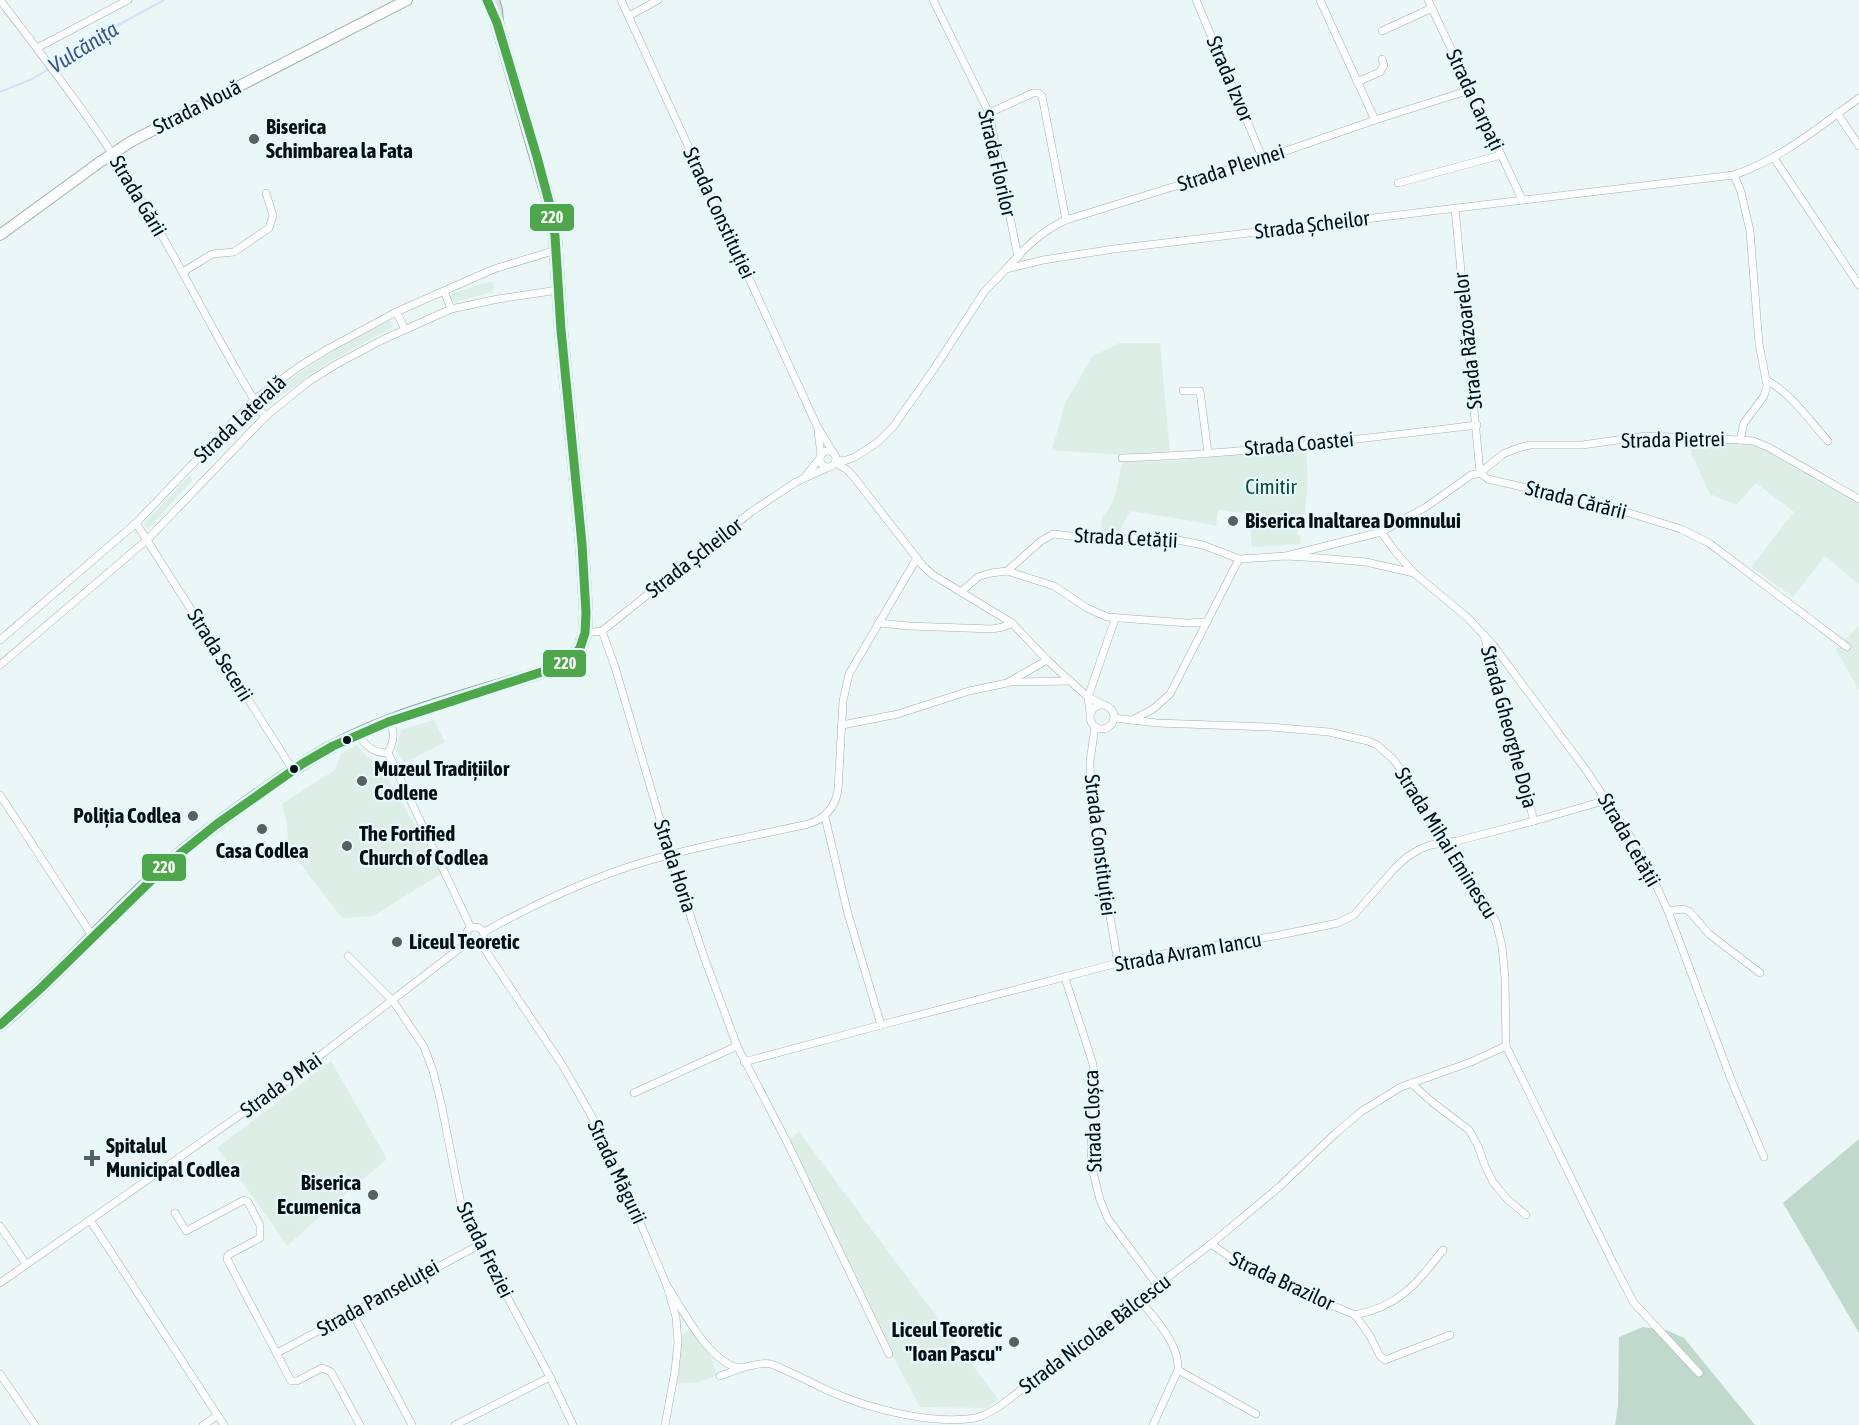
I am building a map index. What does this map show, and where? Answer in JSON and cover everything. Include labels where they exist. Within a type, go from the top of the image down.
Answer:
[{"type":"highway","points":[[0,1025],[50,981],[159,871],[204,833],[293,770],[357,734],[560,666],[570,660],[583,641],[586,599],[583,553],[556,250],[549,202],[497,23],[487,0]]},
{"type":"highway","points":[[493,0],[497,23]]},
{"type":"main road","name":"Strada Nouă","points":[[0,235],[112,153],[167,122],[407,0]]},
{"type":"street","points":[[37,48],[128,0]]},
{"type":"street","name":"Strada Constituției","points":[[621,0],[817,426],[833,452],[833,463]]},
{"type":"street","points":[[629,16],[658,0]]},
{"type":"street","name":"Strada Florilor","points":[[933,0],[989,113],[1020,266]]},
{"type":"street","name":"Strada Izvor","points":[[1196,0],[1263,159]]},
{"type":"street","points":[[1320,0],[1375,120]]},
{"type":"street","name":"Strada Carpați","points":[[1428,0],[1522,199]]},
{"type":"street","name":"Strada Gării","points":[[1,4],[37,48],[112,153],[153,219],[265,417]]},
{"type":"street","points":[[1382,31],[1432,9]]},
{"type":"street","points":[[1357,82],[1380,72],[1384,65],[1382,59]]},
{"type":"street","name":"Strada Plevnei","points":[[1006,269],[1035,237],[1066,220],[1263,159],[1470,90]]},
{"type":"street","points":[[989,113],[1033,93],[1042,96],[1066,220]]},
{"type":"street","name":"Strada Șcheilor","points":[[602,631],[732,527],[771,499],[833,463],[855,458],[878,442],[893,428],[984,292],[1006,269],[1114,249],[1734,175],[1774,158],[1859,98]]},
{"type":"street","points":[[1838,114],[1859,146]]},
{"type":"street","points":[[1398,183],[1501,155]]},
{"type":"street","points":[[1774,158],[1859,285]]},
{"type":"street","points":[[1734,175],[1741,192],[1750,231],[1759,344],[1766,380],[1764,396],[1747,418],[1740,440]]},
{"type":"street","points":[[183,272],[212,254],[234,252],[268,228],[273,216],[267,193]]},
{"type":"street","name":"Strada Răzoarelor","points":[[1455,208],[1480,473]]},
{"type":"street","name":"Strada Laterală","points":[[0,640],[136,523],[254,400],[297,368],[396,312],[507,264],[556,250]]},
{"type":"street","name":"Strada Laterală","points":[[0,664],[148,539],[265,417],[308,382],[335,365],[405,329],[451,309],[558,290]]},
{"type":"street","points":[[444,291],[451,309]]},
{"type":"street","points":[[396,312],[405,329]]},
{"type":"street","points":[[1766,380],[1785,393],[1828,441]]},
{"type":"street","points":[[1183,391],[1200,391],[1208,453]]},
{"type":"street","name":"Strada Constituției","points":[[817,426],[820,456]]},
{"type":"street","name":"Strada Coastei","points":[[1122,458],[1170,457],[1477,426]]},
{"type":"street","name":"Strada Pietrei","points":[[1480,473],[1503,454],[1530,445],[1582,445],[1646,436],[1702,437],[1753,441],[1768,447],[1859,499]]},
{"type":"street","points":[[833,452],[828,450],[820,456],[822,465],[833,463],[850,472],[933,576],[1012,623],[1047,660],[1088,697],[1112,711],[1114,718],[1108,728],[1101,730],[1090,721],[1088,697],[1115,619]]},
{"type":"street","name":"Strada Șcheilor","points":[[803,479],[820,456]]},
{"type":"street","points":[[1286,556],[1381,532],[1426,507],[1471,475],[1480,473]]},
{"type":"street","name":"Strada Cărării","points":[[1480,473],[1488,479],[1616,508],[1696,535],[1847,647]]},
{"type":"street","name":"Strada Secerii","points":[[136,523],[293,770]]},
{"type":"street","name":"Strada Cetății","points":[[1381,532],[1414,573],[1483,633],[1607,800],[1641,854],[1668,910],[1731,1082],[1764,1157]]},
{"type":"street","name":"Strada Cetății","points":[[961,592],[978,577],[1007,571],[1041,541],[1053,534],[1096,540],[1153,537],[1175,539],[1203,545],[1239,559],[1286,556],[1348,560],[1388,566],[1414,573]]},
{"type":"street","points":[[484,932],[572,889],[632,866],[670,855],[808,824],[825,817],[837,796],[844,693],[849,674],[917,558]]},
{"type":"street","points":[[1132,720],[1153,709],[1170,694],[1239,559]]},
{"type":"street","points":[[1007,571],[1047,582],[1098,614],[1115,619],[1205,622]]},
{"type":"street","points":[[879,623],[992,629],[1012,623]]},
{"type":"street","points":[[585,633],[602,631]]},
{"type":"street","name":"Strada Horia","points":[[602,631],[615,667],[670,855],[737,1046],[787,1142],[889,1354]]},
{"type":"street","name":"Strada Gheorghe Doja","points":[[1483,633],[1534,821]]},
{"type":"street","points":[[1007,682],[1047,660]]},
{"type":"street","points":[[842,724],[898,714],[969,691],[1007,682],[1070,681]]},
{"type":"street","points":[[1090,713],[1097,706],[1104,705]]},
{"type":"street","name":"Strada Mihai Eminescu","points":[[1114,718],[1157,723],[1306,730],[1338,734],[1377,745],[1393,759],[1407,778],[1444,843],[1480,893],[1496,922],[1502,946],[1505,978],[1506,1046],[1634,1303],[1699,1373]]},
{"type":"street","points":[[390,722],[394,738],[388,753],[471,928]]},
{"type":"street","name":"Strada Constituției","points":[[1095,727],[1090,761],[1091,806],[1118,963]]},
{"type":"street","points":[[357,734],[373,751],[388,753]]},
{"type":"street","points":[[0,795],[93,937]]},
{"type":"street","name":"Strada Avram Iancu","points":[[744,1062],[1118,963],[1338,923],[1354,915],[1407,857],[1431,845],[1534,821],[1607,800]]},
{"type":"street","points":[[825,817],[848,914],[881,1024]]},
{"type":"street","points":[[1668,910],[1689,911],[1709,934],[1760,973]]},
{"type":"street","points":[[477,927],[484,932],[484,940],[481,944],[476,946],[468,942],[466,934],[471,928],[477,927]]},
{"type":"street","name":"Strada 9 Mai","points":[[0,1282],[270,1094],[468,942]]},
{"type":"street","name":"Strada Măgurii","points":[[481,944],[563,1066],[586,1106],[620,1176],[667,1286],[675,1317],[678,1342],[665,1425]]},
{"type":"street","name":"Strada Freziei","points":[[348,956],[393,1001],[429,1058],[441,1103],[463,1214],[573,1425]]},
{"type":"street","name":"Strada Cloșca","points":[[1065,978],[1093,1064],[1095,1093],[1092,1157],[1095,1184],[1108,1219],[1158,1286]]},
{"type":"street","points":[[634,1093],[737,1046]]},
{"type":"street","name":"Strada Nicolae Bălcescu","points":[[720,1377],[757,1363],[771,1364],[879,1410],[920,1419],[965,1420],[986,1414],[1000,1406],[1211,1244],[1278,1188],[1349,1121],[1379,1099],[1411,1083],[1471,1062],[1506,1046]]},
{"type":"street","points":[[1411,1083],[1431,1102],[1469,1130],[1498,1190],[1526,1215]]},
{"type":"street","name":"Strada Panseluței","points":[[175,1213],[186,1231],[244,1200],[248,1202],[260,1224],[260,1238],[228,1255],[227,1259],[291,1381],[294,1382],[322,1368],[328,1369],[360,1425]]},
{"type":"street","points":[[90,1220],[224,1425]]},
{"type":"street","points":[[0,1227],[26,1264]]},
{"type":"street","name":"Strada Brazilor","points":[[1211,1244],[1247,1269],[1355,1315],[1370,1336],[1380,1356],[1385,1360],[1450,1335]]},
{"type":"street","name":"Strada Panseluței","points":[[277,1353],[479,1245]]},
{"type":"street","name":"Strada Brazilor","points":[[1355,1315],[1370,1312],[1407,1293],[1443,1250]]},
{"type":"street","points":[[667,1286],[710,1350],[724,1362],[742,1368]]},
{"type":"street","points":[[1140,1300],[1172,1341],[1178,1370],[1153,1425]]},
{"type":"street","points":[[352,1312],[411,1425]]},
{"type":"street","points":[[1178,1370],[1256,1414]]},
{"type":"street","points":[[0,1374],[35,1425]]},
{"type":"street","points":[[460,1424],[550,1377]]},
{"type":"street","points":[[203,1425],[218,1416]]},
{"type":"green space","points":[[493,282],[492,292],[453,302],[451,296],[453,293]]},
{"type":"green space","points":[[390,321],[393,327],[327,363],[268,405],[262,403],[272,392],[324,357]]},
{"type":"green space","points":[[1119,343],[1160,343],[1170,453],[1121,455],[1052,450],[1065,403],[1093,356]]},
{"type":"green space","points":[[1693,441],[1741,443],[1764,447],[1859,504],[1859,584],[1825,556],[1793,597],[1751,567],[1794,512],[1756,483],[1736,505],[1710,494],[1691,453]]},
{"type":"green space","name":"Cimitir","points":[[1306,448],[1308,481],[1304,520],[1298,523],[1297,535],[1301,536],[1300,544],[1252,547],[1249,514],[1218,510],[1216,526],[1130,511],[1118,533],[1101,532],[1102,516],[1114,499],[1122,462],[1171,461]]},
{"type":"green space","points":[[190,475],[192,480],[149,528],[145,527],[144,524]]},
{"type":"green space","points":[[1859,626],[1859,691],[1836,649]]},
{"type":"green space","points":[[434,720],[445,742],[404,763],[396,751],[401,730]]},
{"type":"green space","points":[[357,745],[367,757],[378,761],[442,873],[373,916],[342,918],[289,849],[282,804],[335,770],[341,754]]},
{"type":"green space","points":[[331,1061],[387,1159],[287,1246],[217,1148]]},
{"type":"green space","points":[[799,1132],[998,1399],[987,1408],[920,1407],[787,1142]]},
{"type":"green space","points":[[1859,1139],[1859,1333],[1783,1203]]},
{"type":"green space","points":[[1643,1327],[1666,1330],[1684,1338],[1755,1425],[1615,1425],[1618,1406],[1619,1337]]},
{"type":"green space","points":[[691,1330],[711,1357],[717,1376],[699,1382],[677,1384],[682,1336]]},
{"type":"waterway","name":"Vulcănița","points":[[53,65],[87,42],[164,0]]},
{"type":"waterway","name":"Vulcănița","points":[[0,92],[32,79],[49,69]]},
{"type":"transit line","name":"220","points":[[0,1025],[171,861],[217,824],[302,764],[333,746],[388,722],[560,666],[570,660],[580,648],[585,633],[586,613],[582,544],[561,330],[555,236],[537,157],[497,23],[487,0]]},
{"type":"place","name":"Biserica Schimbarea la Fata","points":[[254,139]]},
{"type":"place","name":"Biserica Inaltarea Domnului","points":[[1233,521]]},
{"type":"place","name":"Muzeul Tradițiilor Codlene","points":[[362,781]]},
{"type":"place","name":"Poliția Codlea","points":[[193,816]]},
{"type":"place","name":"Casa Codlea","points":[[262,829]]},
{"type":"place","name":"The Fortified Church of Codlea","points":[[347,846]]},
{"type":"place","name":"Liceul Teoretic","points":[[397,942]]},
{"type":"place","name":"Spitalul Municipal Codlea","points":[[92,1158]]},
{"type":"place","name":"Biserica Ecumenica","points":[[373,1195]]},
{"type":"place","name":"Liceul Teoretic \"Ioan Pascu\"","points":[[1014,1342]]}]
